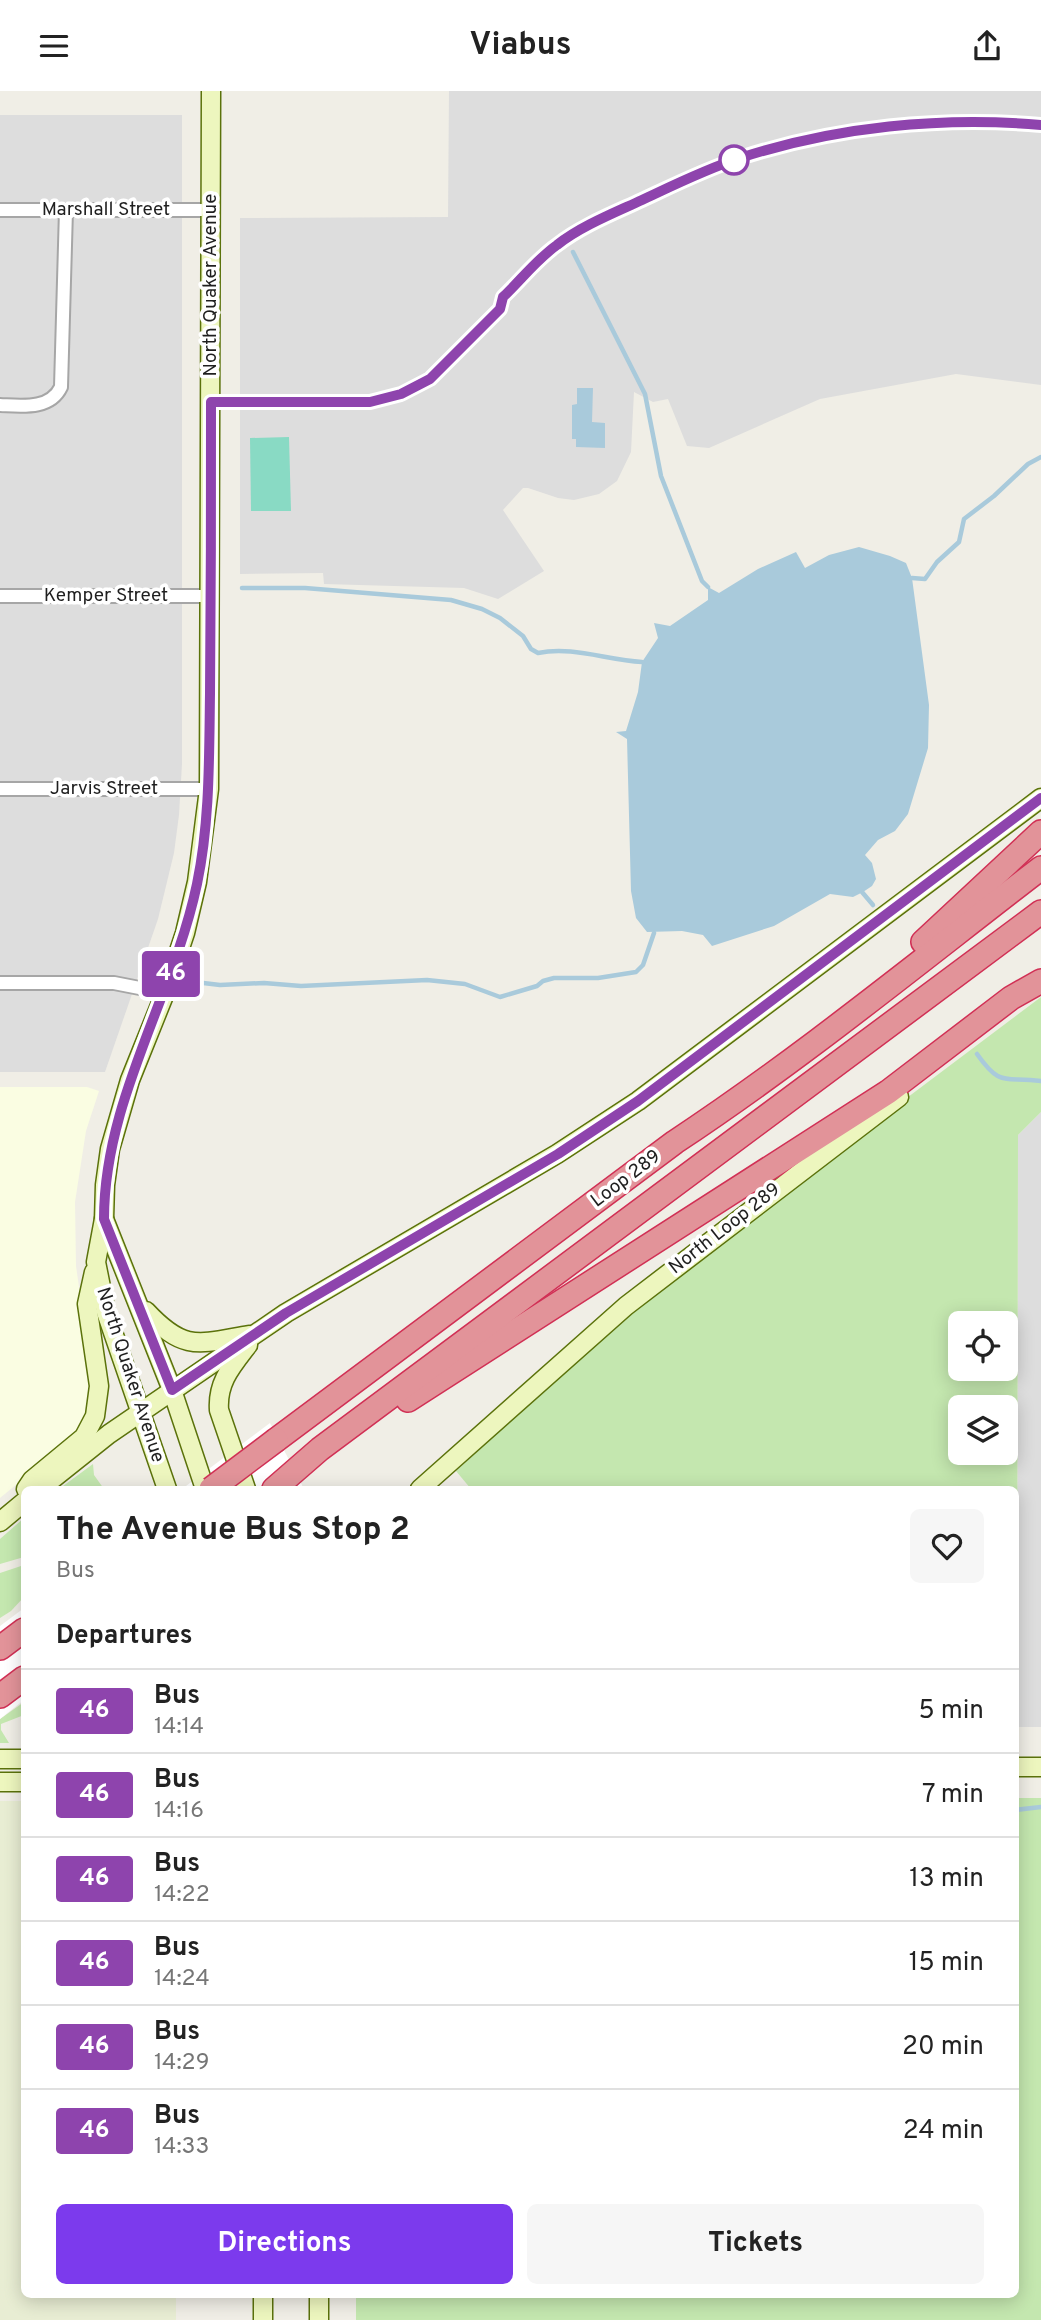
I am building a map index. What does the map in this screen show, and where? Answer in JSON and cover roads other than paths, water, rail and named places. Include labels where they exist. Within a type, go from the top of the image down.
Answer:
[{"type":"highway","points":[[675,1142],[712,1104],[929,938],[1041,832]]},
{"type":"highway","name":"Loop 289","points":[[215,1486],[675,1142],[718,1114],[884,990],[1041,868]]},
{"type":"highway","name":"Loop 289","points":[[278,1486],[295,1474],[320,1449],[1041,912]]},
{"type":"highway","points":[[295,1474],[322,1463],[419,1394],[888,1092],[1011,998],[1041,982]]},
{"type":"highway","points":[[0,1649],[21,1632]]},
{"type":"highway","points":[[0,1696],[21,1680]]},
{"type":"main road","name":"North Quaker Avenue","points":[[166,1486],[106,1312],[96,1262],[104,1219],[107,1165],[119,1115],[134,1070],[165,993],[185,933],[197,882],[209,789],[211,91]]},
{"type":"main road","points":[[44,1486],[140,1412],[256,1333],[365,1265],[558,1154],[638,1101],[1041,798]]},
{"type":"main road","name":"North Loop 289","points":[[423,1486],[626,1306],[1017,1006],[1041,982]]},
{"type":"main road","name":"North Quaker Avenue","points":[[104,1219],[172,1390],[204,1486]]},
{"type":"main road","points":[[28,1486],[84,1437],[95,1416],[99,1386],[87,1304],[96,1262]]},
{"type":"main road","points":[[138,1301],[160,1326],[176,1338],[190,1343],[206,1343],[256,1333]]},
{"type":"main road","points":[[245,1486],[219,1410],[218,1398],[221,1384],[228,1372],[256,1333]]},
{"type":"main road","points":[[12,1512],[21,1497]]},
{"type":"main road","points":[[0,1759],[21,1759]]},
{"type":"main road","points":[[1019,1767],[1041,1767]]},
{"type":"main road","points":[[0,1782],[21,1782]]},
{"type":"main road","points":[[263,2298],[263,2320]]},
{"type":"main road","points":[[319,2298],[319,2320]]},
{"type":"street","name":"Marshall Street","points":[[0,211],[211,211]]},
{"type":"street","points":[[0,405],[34,406],[53,399],[61,387],[66,211]]},
{"type":"street","name":"Kemper Street","points":[[0,596],[211,596]]},
{"type":"street","name":"Jarvis Street","points":[[0,789],[209,789]]},
{"type":"street","points":[[0,983],[114,983],[165,993]]},
{"type":"water","points":[[577,388],[593,388],[592,422],[605,423],[605,448],[576,447],[576,439],[572,439],[572,405],[577,404]]},
{"type":"water","points":[[859,547],[906,563],[912,578],[929,705],[928,748],[908,814],[895,831],[878,840],[865,855],[872,863],[876,879],[872,886],[853,897],[830,894],[774,926],[712,946],[703,935],[682,931],[647,932],[636,918],[631,891],[627,739],[616,732],[626,731],[638,692],[642,662],[658,638],[654,623],[670,626],[708,600],[708,587],[719,593],[758,569],[796,552],[805,568],[829,555]]},
{"type":"waterway","points":[[573,252],[645,394],[661,476],[702,581],[708,587]]},
{"type":"waterway","points":[[912,578],[925,579],[937,562],[959,542],[964,519],[994,496],[1028,464],[1041,457]]},
{"type":"waterway","points":[[242,588],[305,588],[451,600],[482,609],[500,618],[523,636],[531,649],[538,653],[577,652],[642,662]]},
{"type":"waterway","points":[[862,892],[873,905]]},
{"type":"waterway","points":[[195,982],[301,986],[427,980],[465,984],[500,997],[554,978],[598,978],[636,972],[643,965],[654,933]]},
{"type":"waterway","points":[[977,1054],[998,1076],[1041,1081]]},
{"type":"waterway","points":[[1019,1810],[1041,1807]]}]
